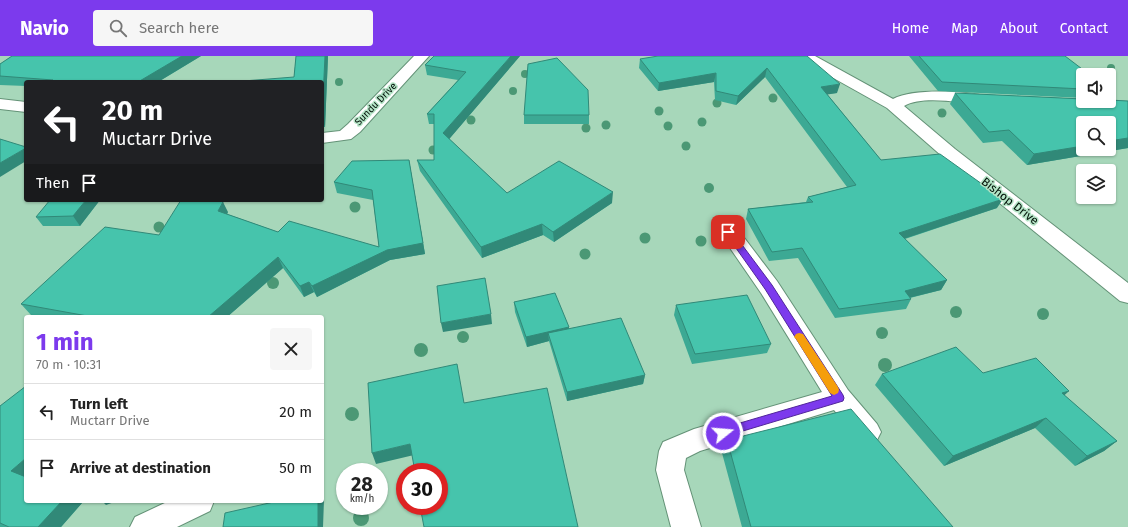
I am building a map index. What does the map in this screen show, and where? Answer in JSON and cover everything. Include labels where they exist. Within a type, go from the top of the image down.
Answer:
[{"type":"street","name":"Sundu Drive","points":[[324,138],[345,135],[354,128],[422,56]]},
{"type":"street","name":"Bishop Drive","points":[[801,56],[808,58],[893,105],[949,153],[1128,295]]},
{"type":"street","points":[[893,105],[900,100],[914,96],[999,101]]},
{"type":"street","points":[[0,104],[24,107]]},
{"type":"street","points":[[728,232],[769,287],[839,398],[884,451]]},
{"type":"street","points":[[686,527],[670,470],[673,451],[694,441],[839,398]]},
{"type":"street","points":[[145,527],[196,503]]},
{"type":"building","points":[[12,56],[182,56],[141,80],[53,80],[0,76],[0,64]]},
{"type":"building","points":[[296,56],[325,56],[324,80],[256,80],[294,77]]},
{"type":"building","points":[[434,56],[511,56],[443,133],[507,193],[559,161],[613,192],[553,232],[542,224],[481,247],[417,160],[434,160],[434,114],[427,114],[466,72],[425,65]]},
{"type":"building","points":[[658,56],[807,56],[840,84],[821,87],[881,160],[940,154],[1003,199],[899,233],[947,280],[905,291],[911,299],[839,309],[802,248],[772,252],[748,209],[813,202],[808,197],[856,185],[767,68],[738,96],[716,91],[716,73],[659,83],[640,59]]},
{"type":"building","points":[[919,56],[1065,56],[1081,68],[1076,68],[1076,89],[942,82]]},
{"type":"building","points":[[557,58],[588,90],[589,115],[524,115],[528,64]]},
{"type":"building","points":[[955,93],[1076,99],[1076,108],[1116,108],[1116,100],[1128,101],[1128,138],[1116,140],[1116,116],[1076,116],[1076,147],[1034,154],[1009,130],[989,132]]},
{"type":"building","points":[[0,139],[24,146],[24,149],[0,163]]},
{"type":"building","points":[[409,160],[423,243],[387,250],[312,286],[309,282],[300,286],[278,257],[210,315],[82,315],[21,304],[105,227],[159,235],[180,202],[223,202],[218,211],[278,232],[289,221],[379,247],[372,190],[334,182],[352,161]]},
{"type":"building","points":[[48,202],[84,202],[73,216],[36,217]]},
{"type":"building","points":[[485,278],[491,314],[441,323],[437,286]]},
{"type":"building","points":[[555,293],[569,327],[526,337],[514,302]]},
{"type":"building","points":[[747,295],[771,344],[695,354],[676,305]]},
{"type":"building","points":[[621,318],[645,375],[567,392],[548,333]]},
{"type":"building","points":[[956,347],[983,373],[1036,358],[1069,391],[1062,393],[1117,441],[1087,456],[1046,418],[953,456],[882,374]]},
{"type":"building","points":[[457,364],[464,403],[547,388],[578,527],[424,527],[422,515],[448,515],[448,463],[413,463],[410,444],[372,453],[368,383]]},
{"type":"building","points":[[24,388],[24,460],[11,471],[24,476],[24,503],[60,503],[38,527],[9,527],[0,523],[0,406]]},
{"type":"building","points":[[851,409],[953,527],[751,527],[727,440]]},
{"type":"building","points":[[269,503],[318,503],[318,527],[223,527],[225,513]]},
{"type":"slow traffic","points":[[799,337],[834,390]]},
{"type":"route","points":[[723,433],[839,398],[769,287],[728,232]]}]
